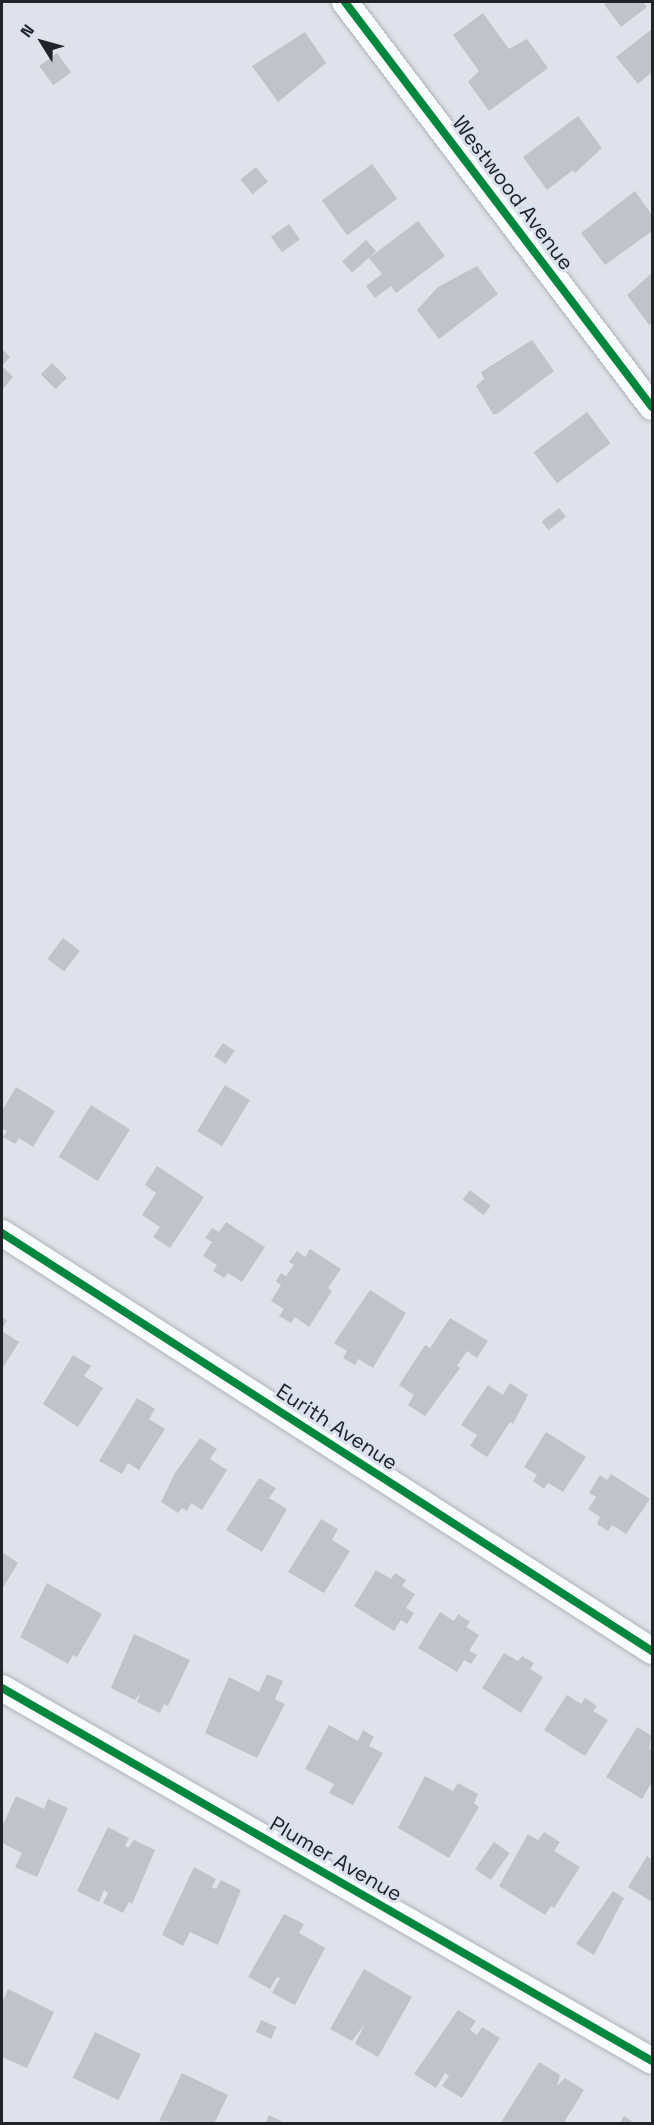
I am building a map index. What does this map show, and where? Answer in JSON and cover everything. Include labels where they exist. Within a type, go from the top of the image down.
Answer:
[{"type":"street","name":"Westwood Avenue","points":[[345,2],[652,407]]},
{"type":"street","name":"Eurith Avenue","points":[[2,1233],[652,1651]]},
{"type":"street","name":"Plumer Avenue","points":[[2,1688],[652,2061]]},
{"type":"building","points":[[643,2],[647,7],[621,27],[604,4]]},
{"type":"building","points":[[483,13],[509,49],[527,39],[548,68],[489,111],[468,82],[479,71],[453,35]]},
{"type":"building","points":[[652,29],[652,72],[638,84],[616,57]]},
{"type":"building","points":[[305,32],[326,63],[278,102],[252,66]]},
{"type":"building","points":[[57,53],[71,72],[53,85],[39,66]]},
{"type":"building","points":[[578,116],[602,148],[575,173],[573,170],[547,190],[523,157]]},
{"type":"building","points":[[372,164],[397,199],[347,235],[322,200]]},
{"type":"building","points":[[256,167],[268,182],[252,194],[240,180]]},
{"type":"building","points":[[635,191],[652,215],[652,231],[605,265],[581,233]]},
{"type":"building","points":[[418,221],[445,256],[396,293],[391,286],[375,298],[366,286],[382,274],[369,258]]},
{"type":"building","points":[[289,224],[300,240],[282,252],[271,237]]},
{"type":"building","points":[[366,240],[376,251],[352,273],[342,261]]},
{"type":"building","points":[[477,266],[498,294],[439,339],[417,310],[438,287]]},
{"type":"building","points":[[652,273],[652,323],[649,325],[627,295]]},
{"type":"building","points":[[532,340],[554,371],[497,414],[493,414],[476,386],[484,379],[481,372]]},
{"type":"building","points":[[2,349],[10,357],[2,366]]},
{"type":"building","points":[[52,363],[67,378],[56,389],[41,374]]},
{"type":"building","points":[[2,366],[13,377],[2,390]]},
{"type":"building","points":[[587,412],[610,443],[557,483],[533,452]]},
{"type":"building","points":[[559,508],[566,517],[548,530],[542,522]]},
{"type":"building","points":[[63,938],[80,951],[64,971],[47,959]]},
{"type":"building","points":[[223,1043],[235,1051],[226,1064],[214,1056]]},
{"type":"building","points":[[225,1085],[250,1100],[222,1146],[197,1131]]},
{"type":"building","points":[[16,1087],[55,1111],[33,1147],[19,1138],[15,1144],[3,1137],[7,1131],[2,1128],[2,1111]]},
{"type":"building","points":[[91,1105],[130,1129],[98,1181],[59,1157]]},
{"type":"building","points":[[157,1166],[204,1197],[170,1248],[153,1237],[160,1227],[142,1215],[156,1193],[145,1185]]},
{"type":"building","points":[[470,1190],[491,1206],[484,1215],[463,1200]]},
{"type":"building","points":[[226,1222],[265,1247],[242,1282],[228,1273],[224,1278],[213,1271],[217,1265],[203,1256],[212,1242],[205,1238],[212,1228],[219,1232]]},
{"type":"building","points":[[310,1249],[341,1269],[328,1288],[332,1291],[309,1327],[295,1317],[291,1323],[279,1316],[284,1309],[271,1301],[281,1285],[276,1281],[281,1273],[286,1276],[294,1265],[289,1262],[297,1251],[305,1257]]},
{"type":"building","points":[[370,1290],[406,1313],[373,1368],[358,1359],[355,1365],[343,1358],[347,1351],[334,1343]]},
{"type":"building","points":[[2,1317],[7,1320],[2,1329]]},
{"type":"building","points":[[450,1318],[488,1341],[477,1358],[467,1351],[457,1366],[460,1368],[425,1416],[408,1405],[414,1395],[399,1385],[425,1345],[430,1348]]},
{"type":"building","points":[[2,1331],[19,1342],[2,1369]]},
{"type":"building","points":[[73,1355],[91,1366],[84,1376],[103,1388],[78,1427],[43,1404]]},
{"type":"building","points":[[510,1383],[528,1395],[513,1424],[510,1422],[487,1457],[470,1446],[477,1435],[461,1425],[488,1385],[503,1395]]},
{"type":"building","points":[[137,1398],[155,1409],[149,1419],[165,1429],[139,1470],[128,1463],[122,1474],[99,1461]]},
{"type":"building","points":[[546,1432],[586,1457],[563,1492],[548,1483],[544,1489],[533,1481],[537,1475],[524,1467]]},
{"type":"building","points":[[200,1438],[217,1449],[210,1459],[227,1470],[202,1510],[191,1503],[187,1511],[182,1508],[178,1513],[161,1502],[175,1473]]},
{"type":"building","points":[[611,1474],[650,1499],[626,1534],[612,1525],[608,1531],[597,1524],[600,1517],[588,1509],[596,1497],[589,1493],[600,1475],[607,1480]]},
{"type":"building","points":[[259,1478],[276,1488],[269,1498],[287,1509],[262,1552],[226,1530]]},
{"type":"building","points":[[321,1519],[338,1529],[332,1540],[350,1551],[324,1593],[288,1572]]},
{"type":"building","points":[[2,1552],[18,1563],[2,1589]]},
{"type":"building","points":[[376,1570],[391,1579],[395,1573],[406,1580],[402,1586],[415,1594],[406,1608],[414,1613],[407,1624],[401,1620],[394,1631],[354,1606]]},
{"type":"building","points":[[47,1583],[102,1614],[77,1657],[73,1655],[68,1664],[20,1637]]},
{"type":"building","points":[[440,1612],[454,1621],[458,1614],[470,1622],[466,1627],[479,1635],[469,1651],[477,1655],[471,1664],[464,1660],[457,1672],[418,1648]]},
{"type":"building","points":[[134,1634],[190,1660],[168,1706],[164,1704],[160,1713],[137,1702],[141,1692],[135,1700],[111,1688]]},
{"type":"building","points":[[504,1653],[518,1661],[522,1656],[534,1663],[530,1669],[543,1677],[521,1713],[482,1688]]},
{"type":"building","points":[[267,1674],[283,1681],[275,1699],[285,1704],[257,1758],[205,1733],[229,1677],[259,1692]]},
{"type":"building","points":[[567,1695],[581,1704],[585,1698],[597,1706],[593,1711],[608,1720],[585,1756],[544,1730]]},
{"type":"building","points":[[329,1725],[358,1741],[363,1730],[374,1737],[369,1746],[383,1753],[353,1805],[329,1793],[334,1784],[305,1769]]},
{"type":"building","points":[[637,1727],[652,1736],[649,1748],[652,1751],[652,1782],[642,1799],[606,1777]]},
{"type":"building","points":[[425,1776],[453,1791],[458,1783],[478,1794],[474,1803],[479,1807],[449,1858],[398,1828]]},
{"type":"building","points":[[16,1796],[44,1809],[48,1799],[68,1808],[37,1877],[15,1867],[22,1853],[2,1843],[2,1827]]},
{"type":"building","points":[[108,1827],[129,1838],[125,1846],[128,1848],[134,1840],[155,1850],[132,1904],[129,1902],[123,1913],[103,1903],[108,1893],[104,1890],[99,1902],[77,1891]]},
{"type":"building","points":[[544,1832],[560,1842],[554,1851],[580,1867],[554,1908],[551,1906],[545,1915],[499,1886],[528,1834],[538,1840]]},
{"type":"building","points":[[494,1842],[510,1853],[491,1880],[475,1869]]},
{"type":"building","points":[[647,1856],[652,1860],[652,1902],[628,1887]]},
{"type":"building","points":[[194,1867],[216,1879],[212,1887],[216,1889],[221,1880],[241,1890],[218,1945],[190,1932],[183,1946],[162,1935]]},
{"type":"building","points":[[613,1891],[624,1898],[594,1955],[576,1944]]},
{"type":"building","points":[[284,1914],[304,1924],[299,1933],[325,1948],[295,2005],[272,1993],[280,1978],[277,1977],[270,1989],[248,1977]]},
{"type":"building","points":[[364,1969],[412,1997],[378,2057],[355,2044],[365,2024],[352,2041],[330,2029]]},
{"type":"building","points":[[8,1989],[54,2012],[27,2068],[2,2057],[2,2003]]},
{"type":"building","points":[[458,2010],[476,2021],[470,2030],[477,2035],[482,2027],[500,2038],[462,2098],[442,2086],[449,2076],[445,2073],[436,2088],[414,2074]]},
{"type":"building","points":[[261,2020],[277,2027],[271,2039],[256,2032]]},
{"type":"building","points":[[95,2032],[141,2054],[118,2100],[73,2078]]},
{"type":"building","points":[[539,2062],[560,2075],[557,2086],[565,2078],[584,2090],[563,2124],[500,2124]]},
{"type":"building","points":[[182,2073],[228,2095],[214,2124],[159,2121]]},
{"type":"building","points":[[269,2115],[287,2124],[265,2124]]},
{"type":"building","points":[[624,2116],[636,2124],[619,2124]]},
{"type":"cycle path","points":[[345,2],[652,407]]},
{"type":"cycle path","points":[[2,1233],[652,1651]]},
{"type":"cycle path","points":[[2,1688],[652,2061]]}]
